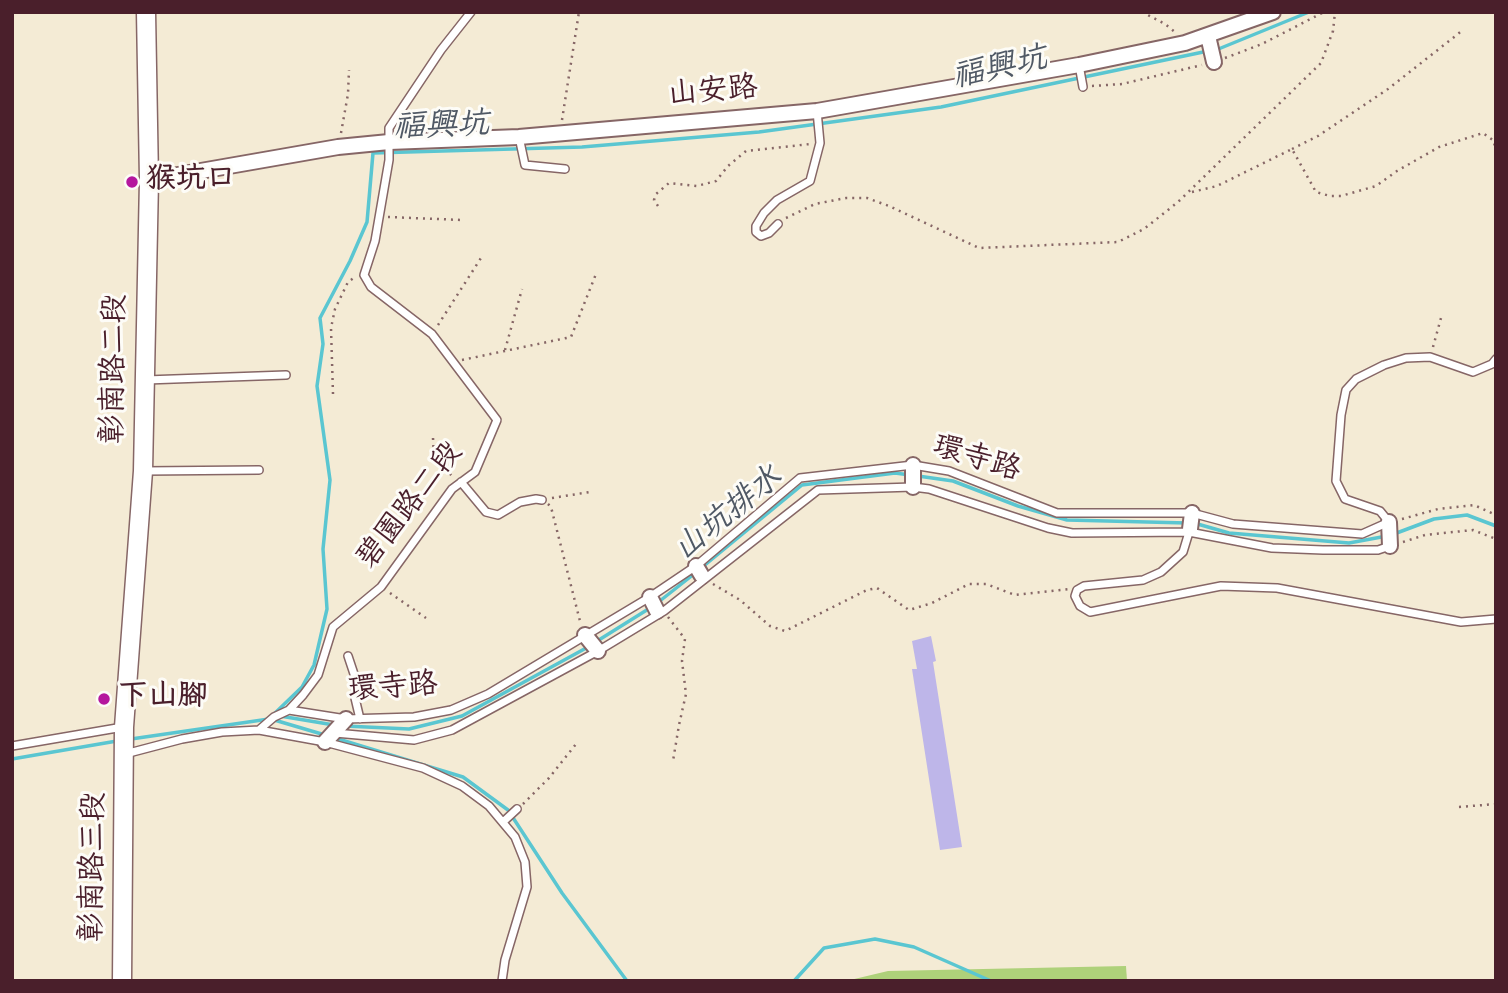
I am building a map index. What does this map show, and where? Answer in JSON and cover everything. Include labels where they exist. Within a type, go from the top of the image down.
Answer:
[{"type":"street","name":"彰南路二段","points":[[125,754],[124,727],[143,471],[149,180],[146,12]]},
{"type":"street","name":"山安路","points":[[149,180],[338,147],[389,142],[519,137],[817,111],[1079,65],[1185,43],[1273,12]]},
{"type":"street","points":[[1208,36],[1214,62]]},
{"type":"street","points":[[330,738],[353,719]]},
{"type":"street","name":"彰南路三段","points":[[122,981],[125,754]]},
{"type":"lane","points":[[365,275],[389,160],[389,128],[441,50],[471,12]]},
{"type":"lane","points":[[1079,65],[1083,87]]},
{"type":"lane","points":[[778,224],[769,233],[761,236],[756,232],[756,226],[777,200],[810,181],[820,143],[817,111]]},
{"type":"lane","points":[[519,137],[525,165],[565,169]]},
{"type":"lane","name":"碧園路二段","points":[[259,730],[274,717],[289,710],[318,675],[333,628],[381,587],[452,489],[475,472],[497,421],[432,334],[371,287],[365,275]]},
{"type":"lane","points":[[1389,535],[1380,512],[1345,499],[1336,481],[1341,415],[1346,390],[1356,379],[1406,358],[1430,357],[1473,372],[1496,359]]},
{"type":"lane","points":[[145,380],[286,375]]},
{"type":"lane","points":[[143,471],[259,470]]},
{"type":"lane","name":"環寺路","points":[[289,710],[353,719],[414,717],[451,710],[488,694],[593,644],[656,605],[700,572],[800,478],[949,471],[1057,513],[1389,535]]},
{"type":"lane","name":"環寺路","points":[[913,474],[929,489],[1072,533],[1191,523],[1272,548],[1378,550],[1389,535]]},
{"type":"lane","name":"環寺路","points":[[330,738],[414,740],[452,730],[656,605],[817,490],[913,474]]},
{"type":"lane","points":[[461,482],[486,512],[498,515],[520,502],[542,500]]},
{"type":"lane","points":[[1191,523],[1184,552],[1161,572],[1143,580],[1084,586],[1077,590],[1075,596],[1080,606],[1090,612],[1221,586],[1277,588],[1461,622],[1496,619]]},
{"type":"lane","points":[[348,656],[355,677],[353,719]]},
{"type":"lane","points":[[12,746],[124,727]]},
{"type":"lane","points":[[125,754],[195,736],[259,730],[330,738],[423,768],[462,786],[489,806],[515,836],[525,862],[527,887],[505,960],[502,981]]},
{"type":"lane","points":[[503,822],[517,809]]},
{"type":"path","points":[[560,133],[579,12]]},
{"type":"path","points":[[1142,12],[1165,24],[1185,43]]},
{"type":"path","points":[[778,224],[788,216],[815,204],[846,198],[867,198],[979,248],[1118,242],[1144,229],[1189,193],[1321,63],[1333,30],[1335,12]]},
{"type":"path","points":[[1189,193],[1217,186],[1318,136],[1388,89],[1463,30]]},
{"type":"path","points":[[338,147],[348,94],[349,70]]},
{"type":"path","points":[[1292,149],[1316,192],[1329,196],[1341,196],[1376,186],[1439,148],[1483,133],[1494,141],[1496,157]]},
{"type":"path","points":[[658,206],[654,200],[656,194],[668,183],[697,186],[716,181],[728,166],[746,151],[820,143]]},
{"type":"path","points":[[379,216],[462,219]]},
{"type":"path","points":[[432,334],[481,258]]},
{"type":"path","points":[[453,361],[571,337],[596,274]]},
{"type":"path","points":[[333,394],[331,328],[335,309],[348,282],[365,275]]},
{"type":"path","points":[[505,350],[522,289]]},
{"type":"path","points":[[1430,357],[1441,318]]},
{"type":"path","points":[[433,438],[434,457],[461,482]]},
{"type":"path","points":[[542,500],[590,492]]},
{"type":"path","points":[[542,500],[551,507],[593,644]]},
{"type":"path","points":[[1389,535],[1438,509],[1474,505],[1496,515]]},
{"type":"path","points":[[1389,535],[1474,530],[1496,539]]},
{"type":"path","points":[[700,572],[740,600],[770,626],[785,631],[867,590],[877,588],[908,610],[932,603],[969,584],[986,584],[1015,595],[1056,592],[1084,586]]},
{"type":"path","points":[[381,587],[426,618]]},
{"type":"path","points":[[656,605],[685,639],[682,662],[686,694],[673,761]]},
{"type":"path","points":[[517,809],[549,778],[576,744]]},
{"type":"path","points":[[1459,807],[1496,804]]},
{"type":"green space","points":[[1126,966],[1127,981],[846,981],[888,971]]},
{"type":"building","points":[[931,636],[962,847],[940,850],[912,669],[917,669],[912,641]]},
{"type":"waterway","name":"福興坑","points":[[1216,50],[1309,12]]},
{"type":"waterway","name":"福興坑","points":[[273,715],[302,687],[314,665],[327,609],[323,549],[330,480],[317,386],[323,344],[320,318],[367,222],[373,153],[582,147],[759,132],[941,107],[1208,51]]},
{"type":"waterway","name":"山坑排水","points":[[700,569],[802,485],[895,473],[910,475]]},
{"type":"waterway","name":"山坑排水","points":[[918,476],[953,481],[1018,506],[1067,520],[1187,523]]},
{"type":"waterway","name":"山坑排水","points":[[1394,534],[1434,519],[1467,515],[1496,526]]},
{"type":"waterway","name":"山坑排水","points":[[1194,523],[1229,533],[1349,543],[1387,536]]},
{"type":"waterway","name":"山坑排水","points":[[656,604],[694,574]]},
{"type":"waterway","name":"山坑排水","points":[[594,643],[650,608]]},
{"type":"waterway","name":"山坑排水","points":[[345,726],[409,729],[462,716],[588,647]]},
{"type":"waterway","name":"山坑排水","points":[[280,716],[334,725]]},
{"type":"waterway","name":"福興坑","points":[[131,739],[269,719]]},
{"type":"waterway","points":[[271,719],[325,735]]},
{"type":"waterway","points":[[335,738],[463,777],[508,810],[562,893],[627,981]]},
{"type":"waterway","name":"福興坑","points":[[12,759],[117,741]]},
{"type":"waterway","points":[[794,981],[824,948],[875,939],[914,947],[991,981]]},
{"type":"place","name":"猴坑口","points":[[132,182]]},
{"type":"place","name":"下山腳","points":[[104,699]]}]
